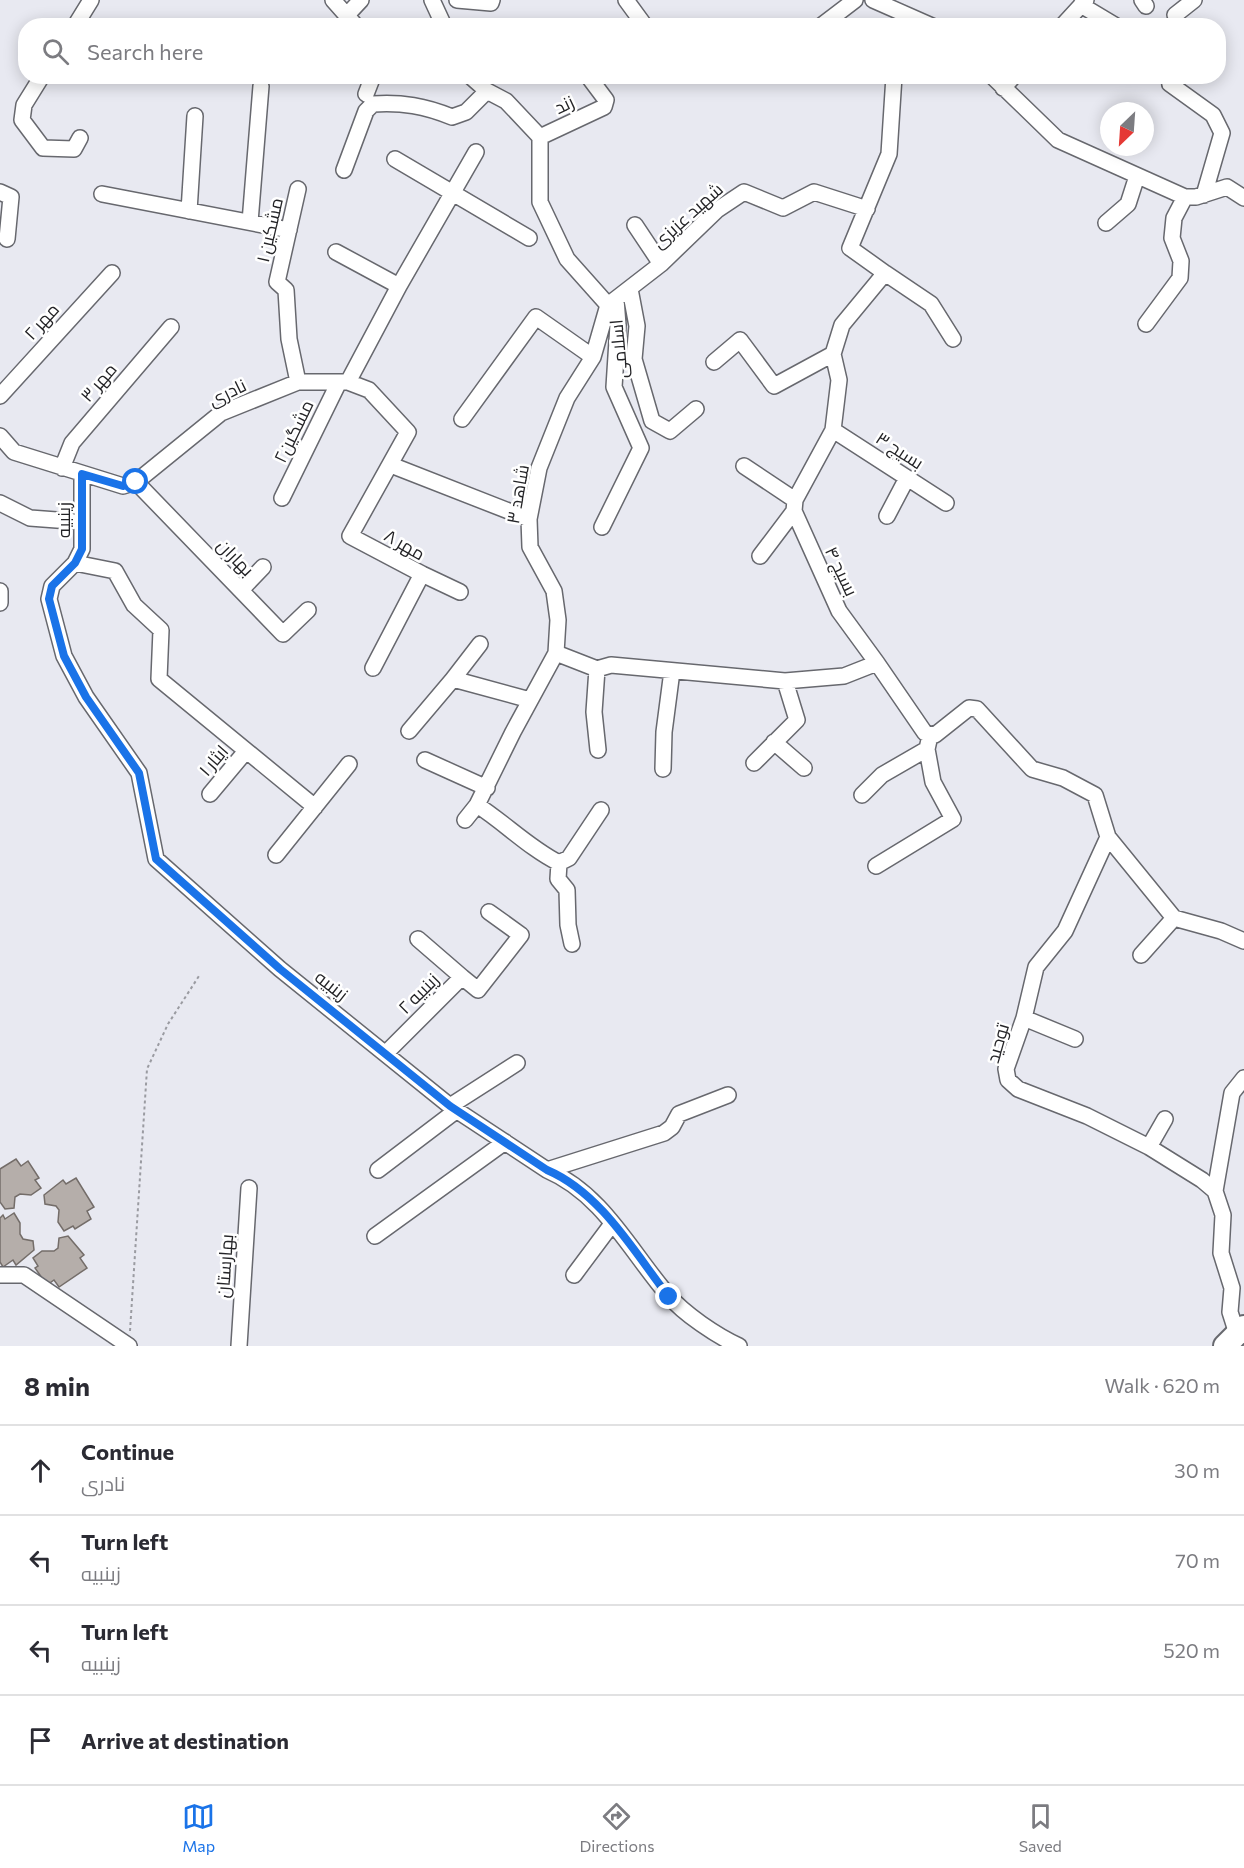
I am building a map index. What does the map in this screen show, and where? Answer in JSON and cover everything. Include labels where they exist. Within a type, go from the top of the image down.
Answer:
[{"type":"street","points":[[80,18],[91,0]]},
{"type":"street","points":[[333,0],[349,18]]},
{"type":"street","points":[[352,18],[361,0]]},
{"type":"street","points":[[432,0],[440,18]]},
{"type":"street","points":[[457,0],[491,3],[492,0]]},
{"type":"street","points":[[626,0],[639,18]]},
{"type":"street","points":[[831,18],[855,0]]},
{"type":"street","points":[[873,0],[913,18]]},
{"type":"street","points":[[1175,15],[1194,0]]},
{"type":"street","points":[[1069,18],[1083,3],[1105,18]]},
{"type":"street","points":[[37,84],[24,105],[22,120],[43,148],[74,149],[80,138]]},
{"type":"street","points":[[366,94],[369,84]]},
{"type":"street","points":[[479,84],[506,101],[540,137],[540,202],[567,259],[612,302],[618,325],[614,387],[641,447],[602,527]]},
{"type":"street","name":"زند","points":[[540,137],[604,107],[606,100],[594,84]]},
{"type":"street","points":[[893,84],[889,154],[850,248],[931,304],[953,339]]},
{"type":"street","points":[[1010,84],[1058,140],[1185,197],[1204,195],[1227,187],[1244,198]]},
{"type":"street","points":[[1170,84],[1213,115],[1222,134],[1204,195]]},
{"type":"street","points":[[250,222],[261,86]]},
{"type":"street","points":[[344,170],[366,111],[373,104],[400,102],[432,109],[452,117],[466,112],[487,91]]},
{"type":"street","points":[[189,211],[195,116]]},
{"type":"street","name":"مشگین۲","points":[[282,498],[344,382],[476,152]]},
{"type":"street","points":[[395,159],[529,238]]},
{"type":"street","points":[[1106,223],[1128,204],[1137,176]]},
{"type":"street","name":"مشکین ۱","points":[[298,189],[277,282],[286,290],[290,339],[298,382]]},
{"type":"street","points":[[0,192],[11,197],[7,239]]},
{"type":"street","name":"شهید عزیزی","points":[[612,302],[661,264],[717,210],[744,192],[783,208],[814,192],[867,209]]},
{"type":"street","points":[[102,194],[289,230]]},
{"type":"street","points":[[1146,324],[1180,278],[1181,261],[1172,238],[1174,218],[1185,197]]},
{"type":"street","points":[[635,225],[661,264]]},
{"type":"street","points":[[336,252],[399,286]]},
{"type":"street","name":"مهر ۲","points":[[0,396],[112,273]]},
{"type":"street","points":[[760,555],[794,506],[833,430],[839,380],[833,354],[842,325],[885,273]]},
{"type":"street","name":"اسلامی","points":[[630,289],[637,326],[634,359],[652,422],[670,431],[696,410]]},
{"type":"street","name":"شاهد ۳","points":[[465,819],[487,788],[556,653],[558,620],[554,591],[530,547],[529,519],[539,468],[567,398],[593,357],[612,302]]},
{"type":"street","points":[[462,419],[536,317],[593,357]]},
{"type":"street","name":"مهر ۳","points":[[62,468],[72,443],[171,327]]},
{"type":"street","points":[[714,362],[740,340],[774,386],[833,354]]},
{"type":"street","name":"نادری","points":[[136,482],[221,413],[298,382],[344,382],[369,390],[408,432],[391,465]]},
{"type":"street","name":"بسیج ۳","points":[[833,430],[946,503]]},
{"type":"street","points":[[0,436],[15,452],[62,468],[123,486],[136,482]]},
{"type":"street","points":[[391,465],[529,519]]},
{"type":"street","name":"مهر ۸","points":[[373,668],[422,574],[350,536],[391,465]]},
{"type":"street","points":[[744,466],[794,506]]},
{"type":"street","name":"زینبیه","points":[[82,474],[82,549],[75,563],[52,586],[49,599],[64,656],[86,697],[139,773],[156,859],[262,954],[453,1108],[547,1170],[564,1177],[594,1201],[669,1297],[722,1339],[739,1346]]},
{"type":"street","points":[[887,516],[907,478]]},
{"type":"street","name":"بهاران","points":[[136,482],[283,634],[308,610]]},
{"type":"street","points":[[0,503],[30,518],[70,522]]},
{"type":"street","name":"بسیج ۴","points":[[794,506],[839,611],[929,741]]},
{"type":"street","name":"زینبیه","points":[[75,563],[115,571],[134,605],[161,630],[159,679],[315,807]]},
{"type":"street","points":[[240,590],[264,567]]},
{"type":"street","points":[[422,574],[460,592]]},
{"type":"street","points":[[0,591],[0,603]]},
{"type":"street","points":[[409,731],[480,644]]},
{"type":"street","points":[[556,653],[597,669],[611,665],[785,681],[844,676],[877,663]]},
{"type":"street","points":[[597,669],[594,712],[598,750]]},
{"type":"street","points":[[663,770],[664,732],[672,671]]},
{"type":"street","points":[[453,679],[530,700]]},
{"type":"street","points":[[754,763],[797,720],[785,681]]},
{"type":"street","points":[[862,795],[882,775],[969,708],[976,709],[1032,769],[1063,778],[1095,795],[1108,837],[1174,918],[1221,931],[1244,941]]},
{"type":"street","points":[[876,866],[952,819],[933,782],[929,741]]},
{"type":"street","points":[[774,742],[804,768]]},
{"type":"street","name":"ایثار ۱","points":[[210,794],[246,751]]},
{"type":"street","points":[[425,760],[487,788]]},
{"type":"street","points":[[276,855],[349,764]]},
{"type":"street","points":[[477,805],[503,821],[542,855],[559,863]]},
{"type":"street","points":[[559,863],[569,858],[601,810]]},
{"type":"street","name":"توحید","points":[[1108,837],[1065,931],[1036,967],[1024,1018],[1006,1069],[1008,1080],[1018,1089],[1087,1116],[1149,1147],[1202,1180],[1215,1191]]},
{"type":"street","points":[[559,863],[558,879],[567,890],[567,925],[572,944]]},
{"type":"street","name":"زینبیه ۲","points":[[386,1053],[462,977],[478,990],[521,935],[489,912]]},
{"type":"street","points":[[1141,955],[1174,918]]},
{"type":"street","points":[[418,939],[462,977]]},
{"type":"street","points":[[1024,1018],[1075,1039]]},
{"type":"street","points":[[378,1170],[453,1108],[517,1063]]},
{"type":"street","points":[[1235,1336],[1230,1312],[1232,1288],[1221,1253],[1223,1215],[1215,1191],[1232,1093],[1244,1078]]},
{"type":"street","points":[[547,1170],[664,1133],[672,1127],[679,1114],[728,1095]]},
{"type":"street","points":[[1149,1147],[1165,1119]]},
{"type":"street","points":[[375,1236],[505,1142]]},
{"type":"street","name":"بهارستان","points":[[239,1346],[249,1188]]},
{"type":"street","points":[[574,1275],[612,1224]]},
{"type":"street","points":[[0,1275],[24,1275],[130,1340]]},
{"type":"path","points":[[130,1340],[147,1069],[168,1024],[199,976]]},
{"type":"building","points":[[16,1159],[21,1166],[28,1161],[39,1178],[35,1180],[41,1188],[31,1195],[20,1194],[15,1197],[14,1208],[5,1209],[0,1202],[0,1169]]},
{"type":"building","points":[[76,1178],[94,1207],[87,1211],[91,1219],[75,1229],[73,1226],[64,1231],[58,1222],[59,1210],[56,1206],[45,1204],[44,1195],[63,1180],[66,1184]]},
{"type":"building","points":[[14,1213],[20,1223],[20,1234],[23,1239],[33,1241],[34,1250],[16,1265],[13,1260],[3,1267],[0,1262],[0,1218],[3,1215],[5,1219]]},
{"type":"building","points":[[68,1236],[84,1255],[80,1258],[87,1268],[59,1287],[54,1280],[47,1285],[35,1268],[38,1266],[33,1258],[42,1251],[54,1251],[58,1248],[59,1238]]},
{"type":"route","points":[[136,482],[123,486],[82,474],[82,549],[75,563],[52,586],[49,599],[64,656],[86,697],[139,773],[156,859],[245,940],[450,1106],[547,1170],[564,1177],[594,1201],[669,1297]]}]
